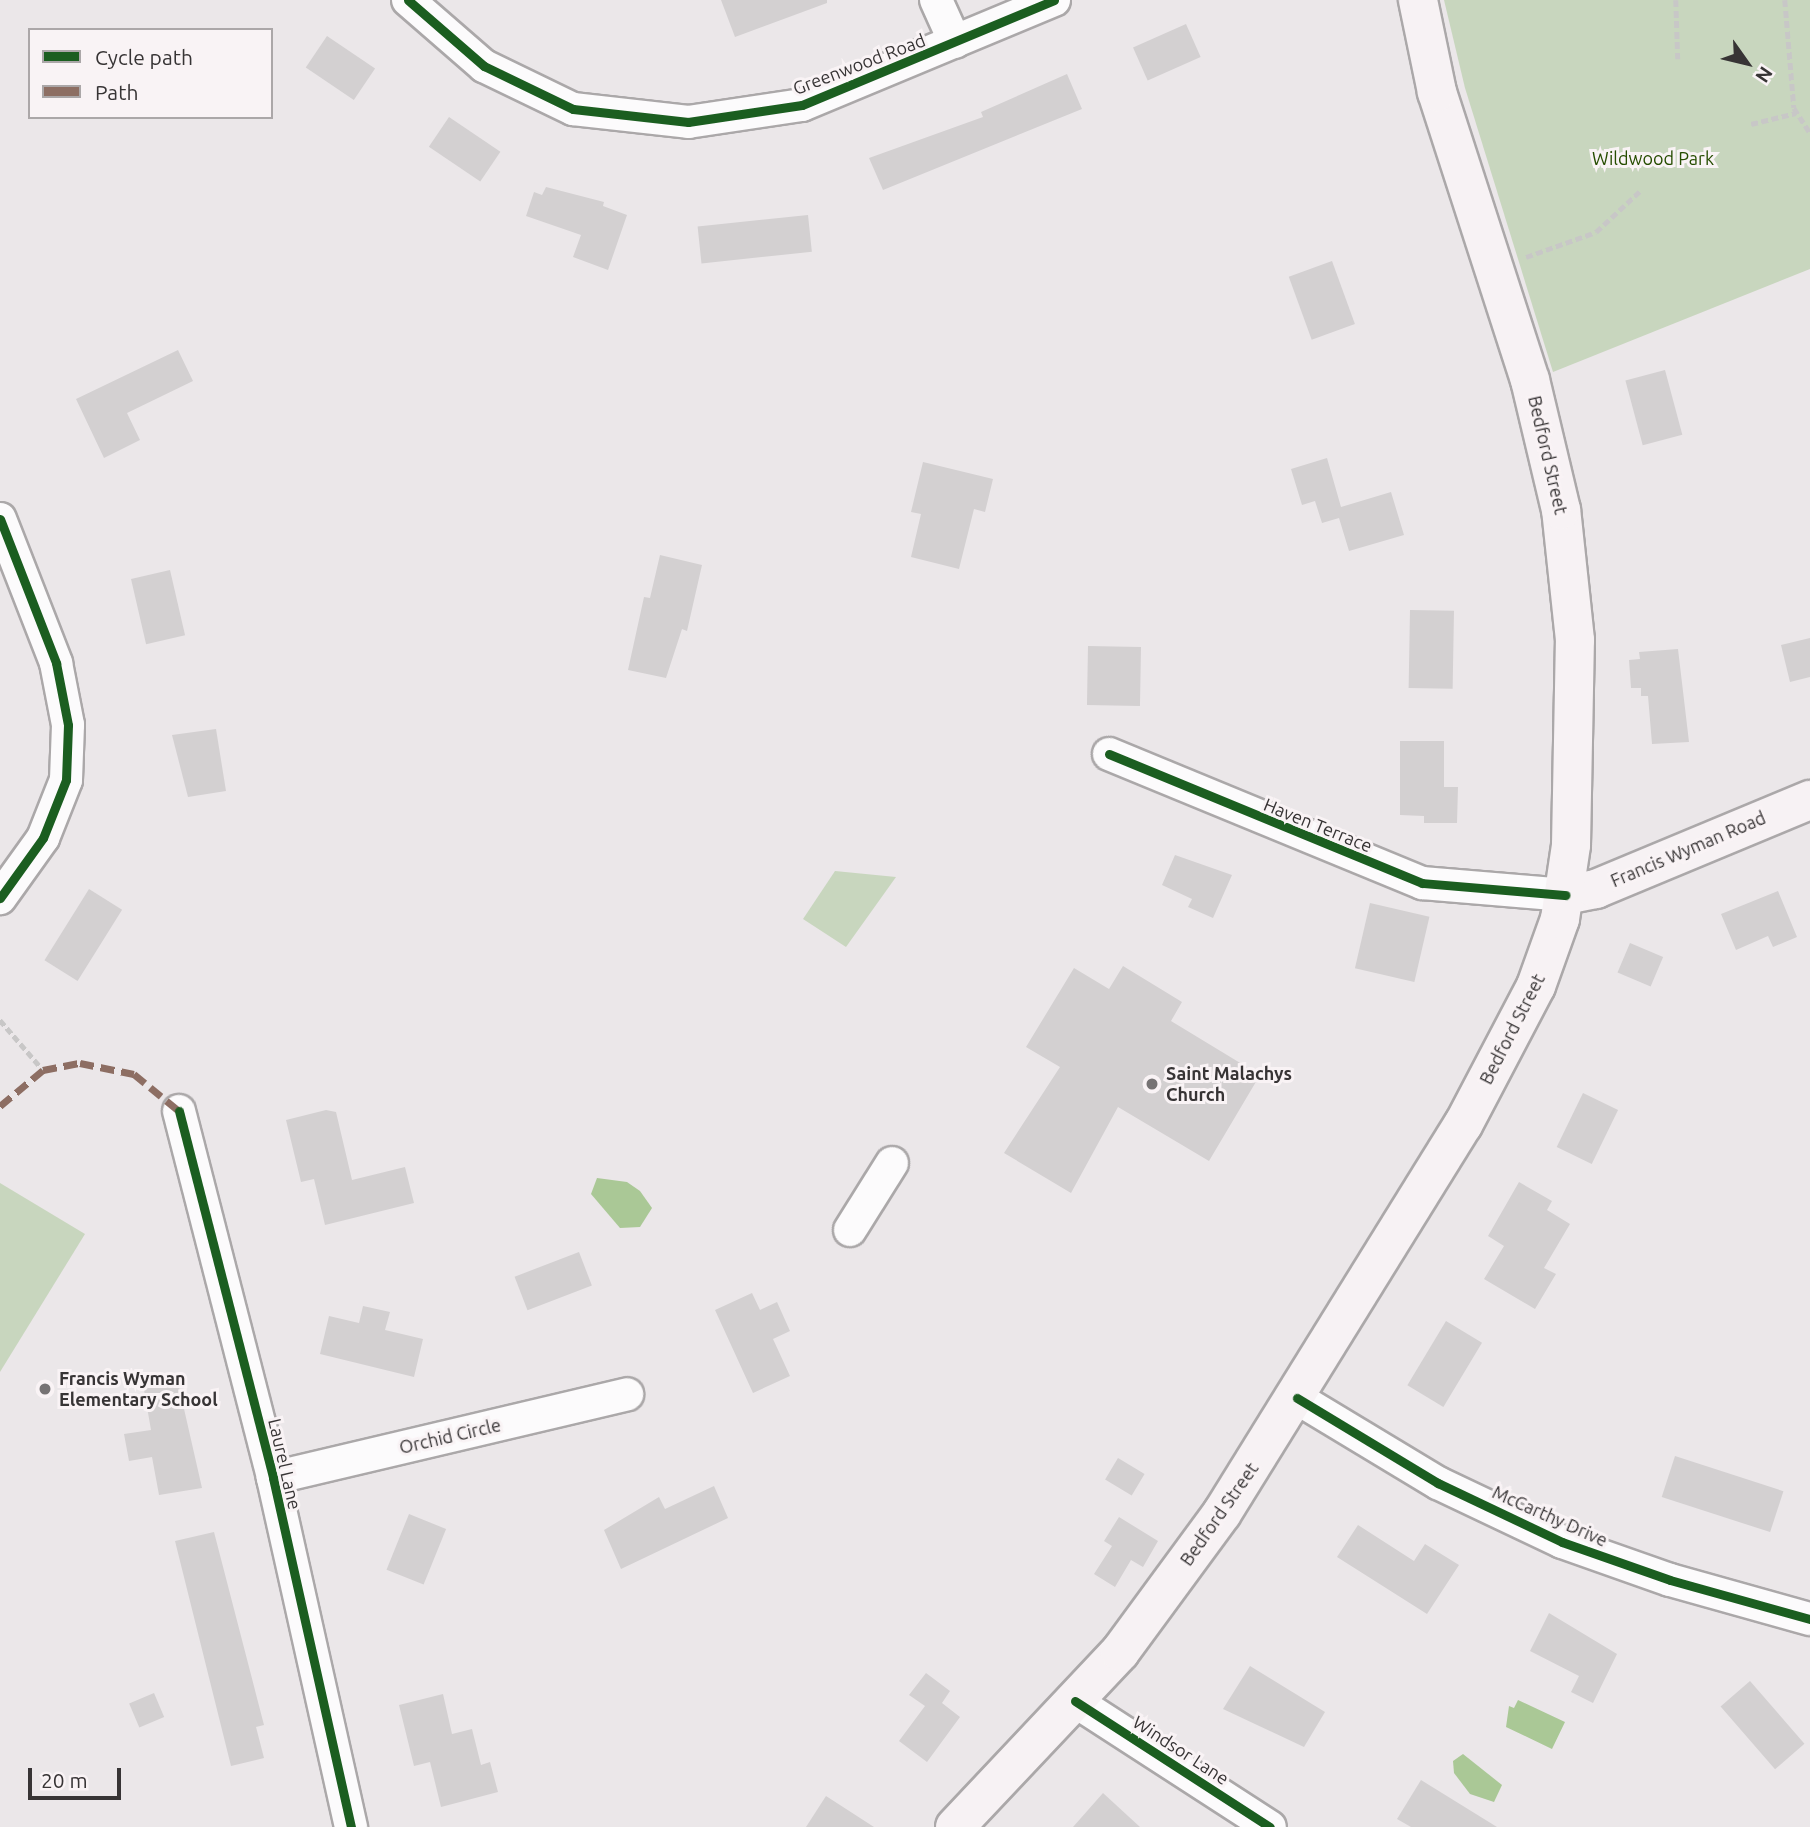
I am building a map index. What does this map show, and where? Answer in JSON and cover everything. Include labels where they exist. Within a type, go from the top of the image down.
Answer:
[{"type":"main road","name":"Bedford Street","points":[[955,1827],[1075,1701],[1152,1609],[1297,1398],[1462,1125],[1521,1017],[1545,963],[1565,895],[1575,640],[1568,552],[1542,423],[1437,92],[1418,0]]},
{"type":"main road","name":"Francis Wyman Road","points":[[1565,895],[1596,889],[1810,800]]},
{"type":"street","name":"Greenwood Road","points":[[408,0],[484,66],[573,109],[637,120],[688,122],[802,105],[1054,0]]},
{"type":"street","points":[[936,0],[955,42]]},
{"type":"street","points":[[0,519],[56,663],[68,725],[66,780],[48,826],[18,880],[0,898]]},
{"type":"street","name":"Haven Terrace","points":[[1109,754],[1422,883],[1565,895]]},
{"type":"street","name":"Laurel Lane","points":[[179,1111],[273,1478],[351,1827]]},
{"type":"street","points":[[850,1230],[892,1163]]},
{"type":"street","name":"Orchid Circle","points":[[273,1478],[627,1394]]},
{"type":"street","name":"McCarthy Drive","points":[[1297,1398],[1438,1482],[1562,1542],[1670,1580],[1810,1619]]},
{"type":"street","name":"Windsor Lane","points":[[1075,1701],[1270,1827]]},
{"type":"path","points":[[1676,0],[1678,59]]},
{"type":"path","points":[[1785,0],[1796,113],[1810,133]]},
{"type":"path","points":[[1751,124],[1796,113]]},
{"type":"path","points":[[1493,267],[1596,232],[1640,191]]},
{"type":"path","points":[[0,1020],[43,1070]]},
{"type":"green space","name":"Wildwood Park","points":[[1444,0],[1810,0],[1810,269],[1553,372],[1465,88]]},
{"type":"green space","points":[[835,871],[896,877],[846,947],[803,919]]},
{"type":"green space","points":[[0,1183],[85,1234],[0,1372]]},
{"type":"shaded area","points":[[597,1178],[627,1182],[640,1191],[652,1208],[640,1227],[620,1228],[591,1194]]},
{"type":"shaded area","points":[[1518,1700],[1565,1722],[1552,1749],[1506,1727],[1509,1706],[1514,1708]]},
{"type":"shaded area","points":[[1463,1754],[1502,1785],[1494,1802],[1470,1794],[1454,1773],[1453,1761]]},
{"type":"building","points":[[721,0],[827,0],[827,3],[735,37]]},
{"type":"building","points":[[1186,24],[1201,57],[1148,80],[1133,48]]},
{"type":"building","points":[[327,36],[375,68],[354,100],[306,68]]},
{"type":"building","points":[[1067,74],[1082,109],[883,190],[869,158],[983,117],[981,112]]},
{"type":"building","points":[[449,117],[500,152],[480,182],[429,147]]},
{"type":"building","points":[[546,187],[604,202],[603,206],[627,215],[608,270],[573,257],[581,235],[526,216],[534,192],[542,195]]},
{"type":"building","points":[[808,215],[812,252],[701,263],[698,227]]},
{"type":"building","points":[[1332,261],[1355,324],[1312,340],[1289,277]]},
{"type":"building","points":[[178,350],[193,381],[127,413],[140,440],[104,458],[76,399]]},
{"type":"building","points":[[1665,370],[1682,435],[1643,445],[1625,381]]},
{"type":"building","points":[[1327,458],[1341,507],[1391,492],[1404,535],[1349,551],[1339,518],[1322,523],[1315,501],[1302,505],[1291,469]]},
{"type":"building","points":[[923,462],[993,479],[985,512],[974,509],[959,569],[911,557],[921,514],[911,512]]},
{"type":"building","points":[[660,555],[702,565],[687,631],[682,629],[666,678],[628,670],[644,597],[650,598]]},
{"type":"building","points":[[170,570],[185,635],[146,644],[131,579]]},
{"type":"building","points":[[1410,610],[1454,611],[1453,689],[1409,688]]},
{"type":"building","points":[[1810,638],[1810,677],[1790,682],[1781,645]]},
{"type":"building","points":[[1088,646],[1141,647],[1140,706],[1087,705]]},
{"type":"building","points":[[1678,649],[1689,742],[1652,744],[1648,696],[1641,696],[1641,688],[1631,688],[1629,660],[1640,659],[1639,652]]},
{"type":"building","points":[[216,729],[226,791],[188,797],[172,735]]},
{"type":"building","points":[[1400,741],[1444,741],[1444,787],[1458,787],[1457,823],[1424,823],[1424,816],[1400,815]]},
{"type":"building","points":[[1175,855],[1232,875],[1213,918],[1188,907],[1192,899],[1162,885]]},
{"type":"building","points":[[89,889],[122,910],[78,981],[44,960]]},
{"type":"building","points":[[1778,891],[1797,937],[1773,947],[1768,936],[1736,950],[1721,914]]},
{"type":"building","points":[[1370,903],[1429,917],[1414,982],[1355,968]]},
{"type":"building","points":[[1630,943],[1663,957],[1651,987],[1617,972]]},
{"type":"building","name":"Saint Malachys Church","points":[[1123,966],[1182,1002],[1171,1021],[1260,1075],[1209,1161],[1118,1107],[1071,1193],[1004,1153],[1060,1067],[1026,1047],[1074,968],[1109,989]]},
{"type":"building","points":[[1583,1093],[1618,1110],[1592,1164],[1557,1147]]},
{"type":"building","points":[[326,1110],[336,1112],[352,1180],[405,1167],[414,1203],[325,1225],[314,1179],[301,1182],[286,1120]]},
{"type":"building","points":[[1519,1182],[1552,1201],[1547,1210],[1570,1224],[1544,1268],[1556,1274],[1535,1309],[1484,1279],[1504,1246],[1488,1236]]},
{"type":"building","points":[[579,1252],[592,1286],[527,1310],[515,1277]]},
{"type":"building","points":[[752,1293],[760,1310],[777,1302],[790,1331],[773,1339],[790,1376],[753,1393],[715,1310]]},
{"type":"building","points":[[363,1306],[390,1312],[385,1330],[423,1339],[414,1377],[320,1354],[329,1316],[359,1323]]},
{"type":"building","points":[[1446,1321],[1482,1343],[1443,1407],[1407,1385]]},
{"type":"building","points":[[177,1378],[202,1488],[159,1495],[152,1457],[129,1461],[124,1434],[151,1430],[143,1384]]},
{"type":"building","points":[[1675,1456],[1783,1491],[1770,1532],[1662,1497]]},
{"type":"building","points":[[1118,1458],[1145,1474],[1132,1495],[1105,1479]]},
{"type":"building","points":[[714,1486],[728,1518],[621,1569],[604,1530],[659,1497],[665,1509]]},
{"type":"building","points":[[409,1514],[446,1529],[424,1585],[387,1570]]},
{"type":"building","points":[[1119,1517],[1158,1541],[1143,1567],[1131,1560],[1115,1587],[1094,1574],[1112,1546],[1104,1541]]},
{"type":"building","points":[[1358,1525],[1414,1561],[1425,1544],[1459,1565],[1427,1614],[1337,1557]]},
{"type":"building","points":[[214,1532],[264,1725],[256,1727],[264,1758],[231,1766],[175,1541]]},
{"type":"building","points":[[1549,1613],[1617,1654],[1593,1703],[1571,1692],[1579,1676],[1530,1651]]},
{"type":"building","points":[[1250,1666],[1325,1712],[1304,1747],[1223,1709]]},
{"type":"building","points":[[926,1673],[950,1691],[942,1703],[960,1717],[927,1762],[899,1741],[925,1706],[909,1695]]},
{"type":"building","points":[[1750,1681],[1804,1744],[1775,1769],[1721,1707]]},
{"type":"building","points":[[154,1693],[164,1717],[139,1727],[129,1704]]},
{"type":"building","points":[[443,1694],[452,1734],[472,1729],[481,1765],[490,1762],[498,1792],[441,1807],[430,1762],[414,1766],[399,1705]]},
{"type":"building","points":[[1421,1780],[1497,1827],[1411,1827],[1397,1819]]},
{"type":"building","points":[[1103,1793],[1140,1827],[1073,1827]]},
{"type":"building","points":[[826,1796],[874,1827],[806,1827]]},
{"type":"marked path","points":[[0,1106],[43,1070],[80,1063],[134,1074],[179,1111]]},
{"type":"cycle path","points":[[408,0],[484,66],[573,109],[688,122],[802,105],[1054,0]]},
{"type":"cycle path","points":[[0,519],[56,663],[68,725],[66,780],[43,838],[0,898]]},
{"type":"cycle path","points":[[1109,754],[1422,883],[1565,895]]},
{"type":"cycle path","points":[[179,1111],[273,1478],[351,1827]]},
{"type":"cycle path","points":[[1297,1398],[1438,1483],[1562,1542],[1670,1580],[1810,1619]]},
{"type":"cycle path","points":[[1075,1701],[1270,1827]]},
{"type":"place","name":"Saint Malachys Church","points":[[1152,1084]]},
{"type":"place","name":"Francis Wyman Elementary School","points":[[45,1389]]}]
